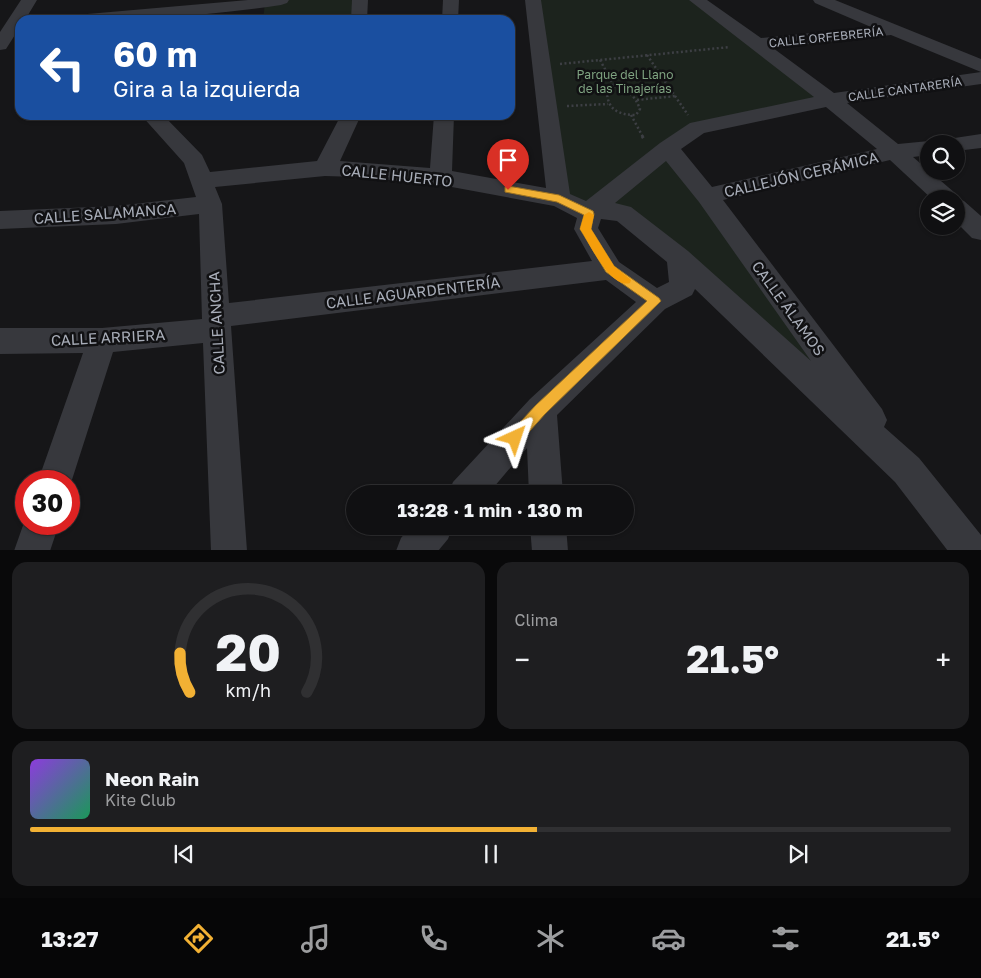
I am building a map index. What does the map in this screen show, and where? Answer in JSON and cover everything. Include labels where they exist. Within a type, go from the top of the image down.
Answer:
[{"type":"street","points":[[22,15],[29,0]]},
{"type":"street","points":[[360,0],[360,15]]},
{"type":"street","points":[[450,15],[451,0]]},
{"type":"street","points":[[533,0],[559,199]]},
{"type":"street","points":[[697,0],[758,44],[895,152],[937,190]]},
{"type":"street","points":[[821,0],[981,66]]},
{"type":"street","points":[[112,15],[140,11],[273,1]]},
{"type":"street","points":[[266,15],[273,1]]},
{"type":"street","points":[[0,45],[15,28]]},
{"type":"street","name":"CALLE ORFEBRERÍA","points":[[758,44],[895,30]]},
{"type":"street","name":"CALLE CANTARERÍA","points":[[697,128],[829,100],[981,78]]},
{"type":"street","name":"CALLE ANCHA","points":[[156,120],[194,160],[205,193],[216,323],[230,550]]},
{"type":"street","points":[[325,168],[349,120]]},
{"type":"street","points":[[441,177],[444,120]]},
{"type":"street","points":[[655,301],[610,269],[586,229],[591,211],[697,128]]},
{"type":"street","points":[[965,143],[981,142]]},
{"type":"street","name":"CALLEJÓN CERÁMICA","points":[[707,196],[895,152],[920,149]]},
{"type":"street","name":"CALLE ÁLAMOS","points":[[662,154],[707,196],[907,470],[971,550]]},
{"type":"street","name":"CALLE HUERTO","points":[[205,193],[325,168],[358,169],[441,177],[559,199],[591,211]]},
{"type":"street","name":"CALLE SALAMANCA","points":[[0,220],[116,215],[205,193]]},
{"type":"street","name":"CALLE ÁLAMOS","points":[[591,211],[623,213],[679,258],[907,470]]},
{"type":"street","points":[[473,485],[541,409],[655,301],[684,287],[679,258]]},
{"type":"street","name":"CALLE AGUARDENTERÍA","points":[[216,323],[610,269]]},
{"type":"street","name":"CALLE ARRIERA","points":[[0,341],[102,340],[216,323]]},
{"type":"street","points":[[59,470],[102,340]]},
{"type":"street","points":[[541,409],[545,485]]},
{"type":"street","points":[[32,550],[37,535]]},
{"type":"street","points":[[414,550],[427,535]]},
{"type":"street","points":[[549,535],[550,550]]},
{"type":"path","points":[[542,66],[758,44]]},
{"type":"path","points":[[647,55],[697,128]]},
{"type":"path","points":[[600,60],[614,86]]},
{"type":"path","points":[[614,86],[623,87],[629,90],[637,100],[640,109],[636,115],[617,114],[608,104],[608,91],[614,86]]},
{"type":"path","points":[[637,100],[675,96]]},
{"type":"path","points":[[547,106],[608,104]]},
{"type":"path","points":[[631,115],[662,154]]},
{"type":"green space","points":[[281,0],[360,0],[359,15],[264,15],[265,3]]},
{"type":"green space","name":"Parque del Llano de las Tinajerías","points":[[533,0],[697,0],[829,100],[697,128],[669,148],[907,470],[623,213],[559,199]]},
{"type":"slow traffic","points":[[589,215],[586,229],[610,269],[626,280]]},
{"type":"route","points":[[508,190],[559,199],[589,214],[586,229],[610,269],[655,301],[541,409],[515,438]]}]
